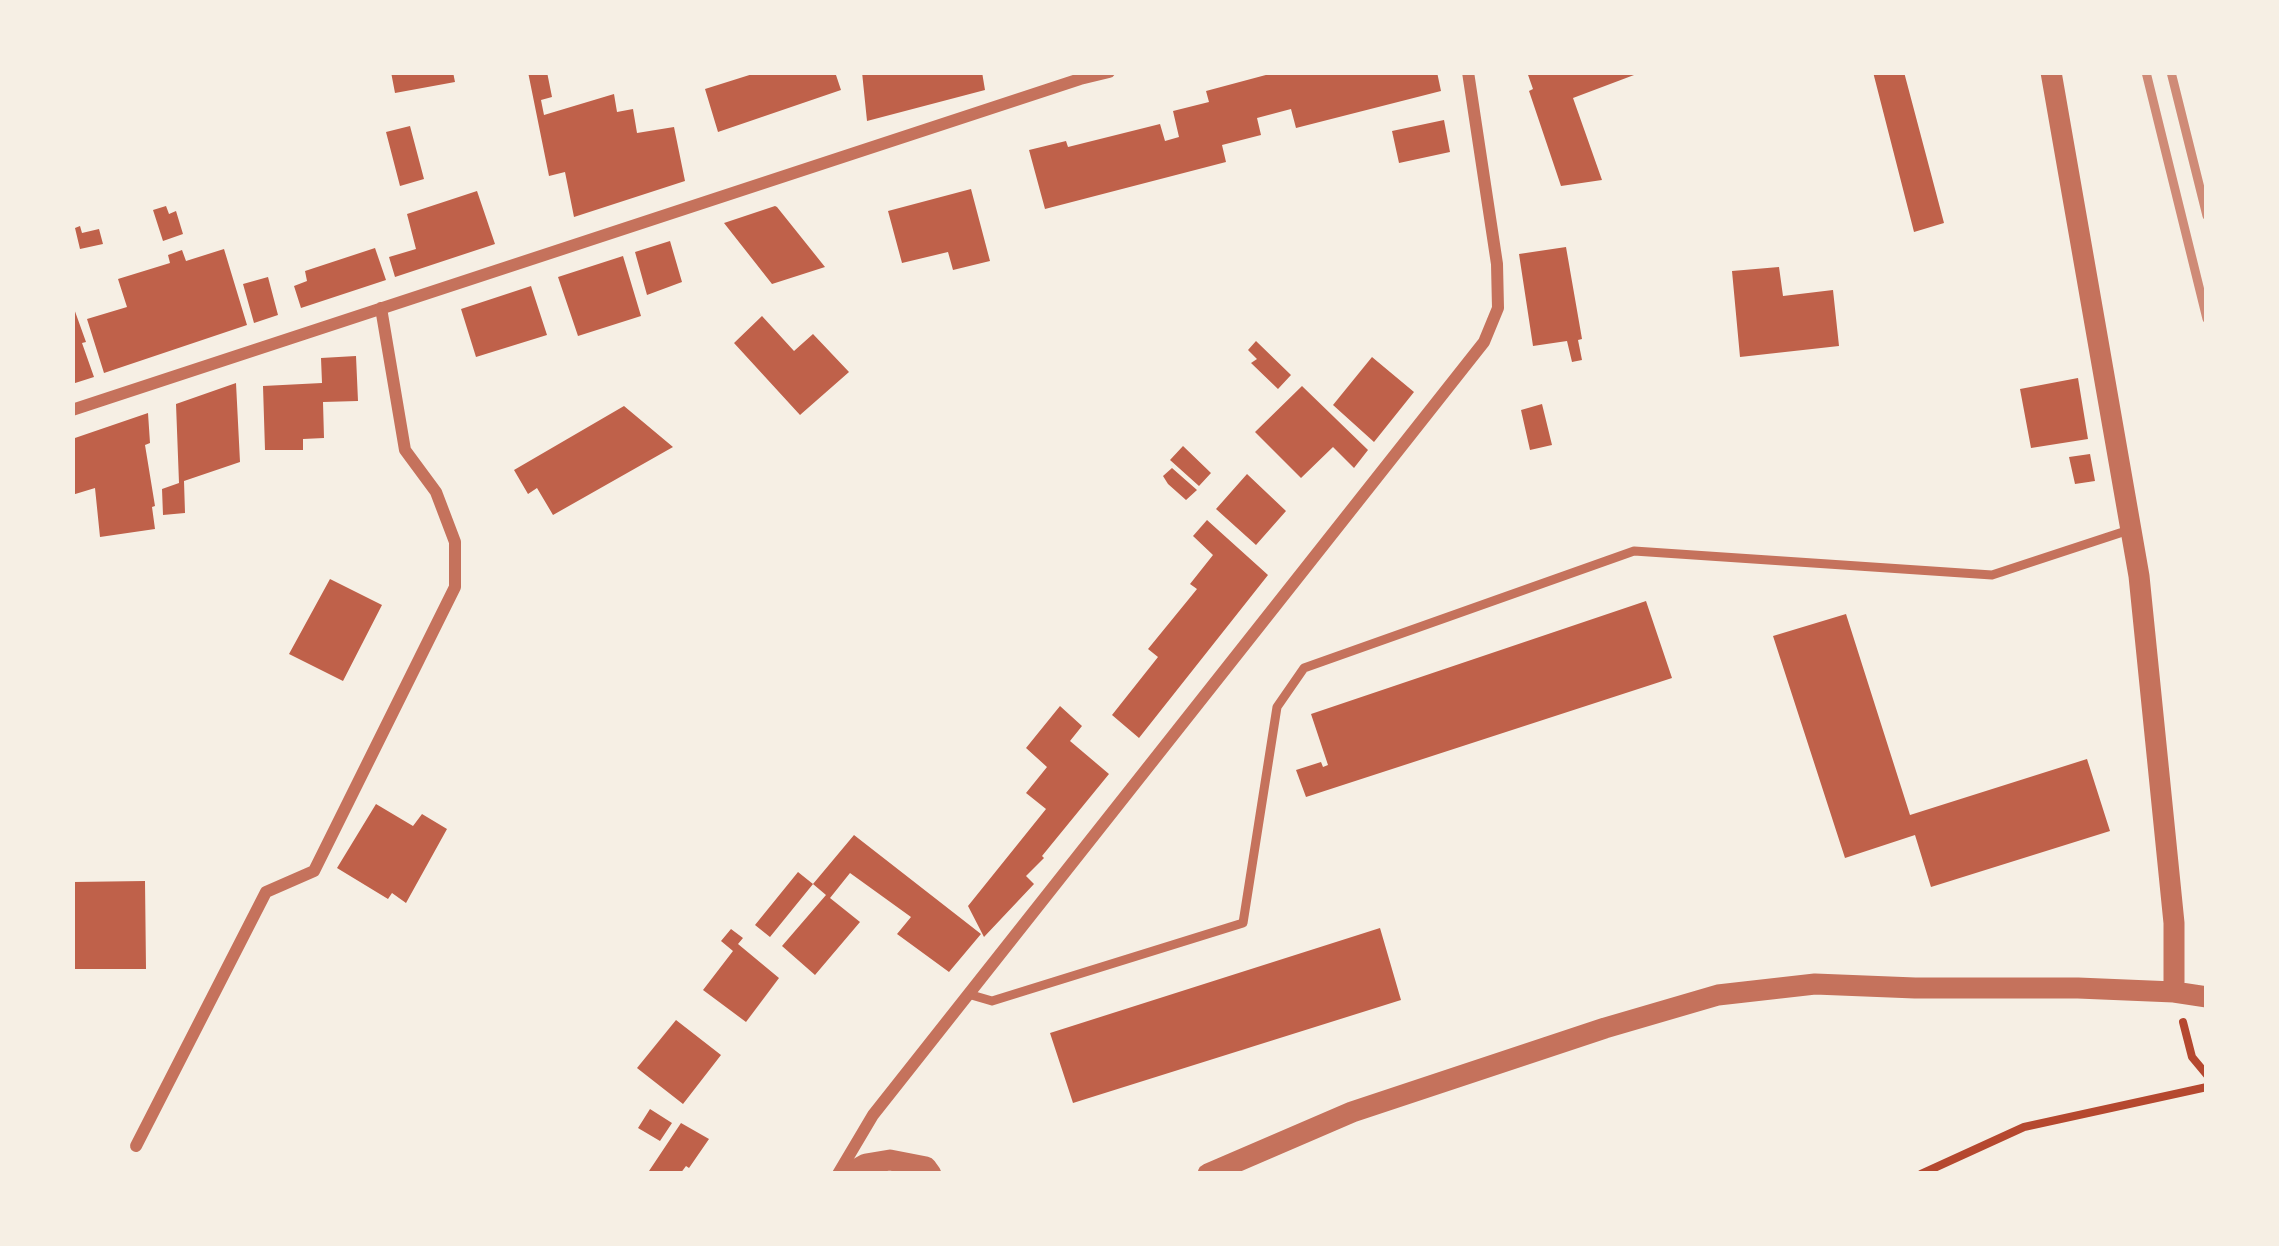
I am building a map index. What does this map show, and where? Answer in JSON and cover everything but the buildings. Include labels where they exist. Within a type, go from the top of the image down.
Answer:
[{"type":"street","points":[[72,410],[1109,72]]},
{"type":"street","points":[[838,1174],[873,1114],[1484,342],[1498,308],[1497,264],[1468,72]]},
{"type":"street","points":[[2051,72],[2139,576],[2174,922],[2174,992]]},
{"type":"street","points":[[136,1146],[266,892],[314,871],[455,587],[455,542],[449,525],[436,492],[405,451],[381,308]]},
{"type":"street","points":[[1208,1174],[1352,1112],[1718,995],[1815,984],[2174,992],[2207,998]]},
{"type":"street","points":[[848,1174],[866,1164],[890,1160],[926,1168],[931,1174]]},
{"type":"lane","points":[[968,994],[992,1001],[1243,923],[1277,707],[1304,668],[1634,551],[1992,575],[2132,530]]},
{"type":"path","points":[[2174,992],[2192,1057],[2207,1075]]},
{"type":"path","points":[[1922,1174],[2024,1126],[2207,1087]]},
{"type":"railway","points":[[2146,72],[2207,319]]},
{"type":"railway","points":[[2171,72],[2207,216]]}]
